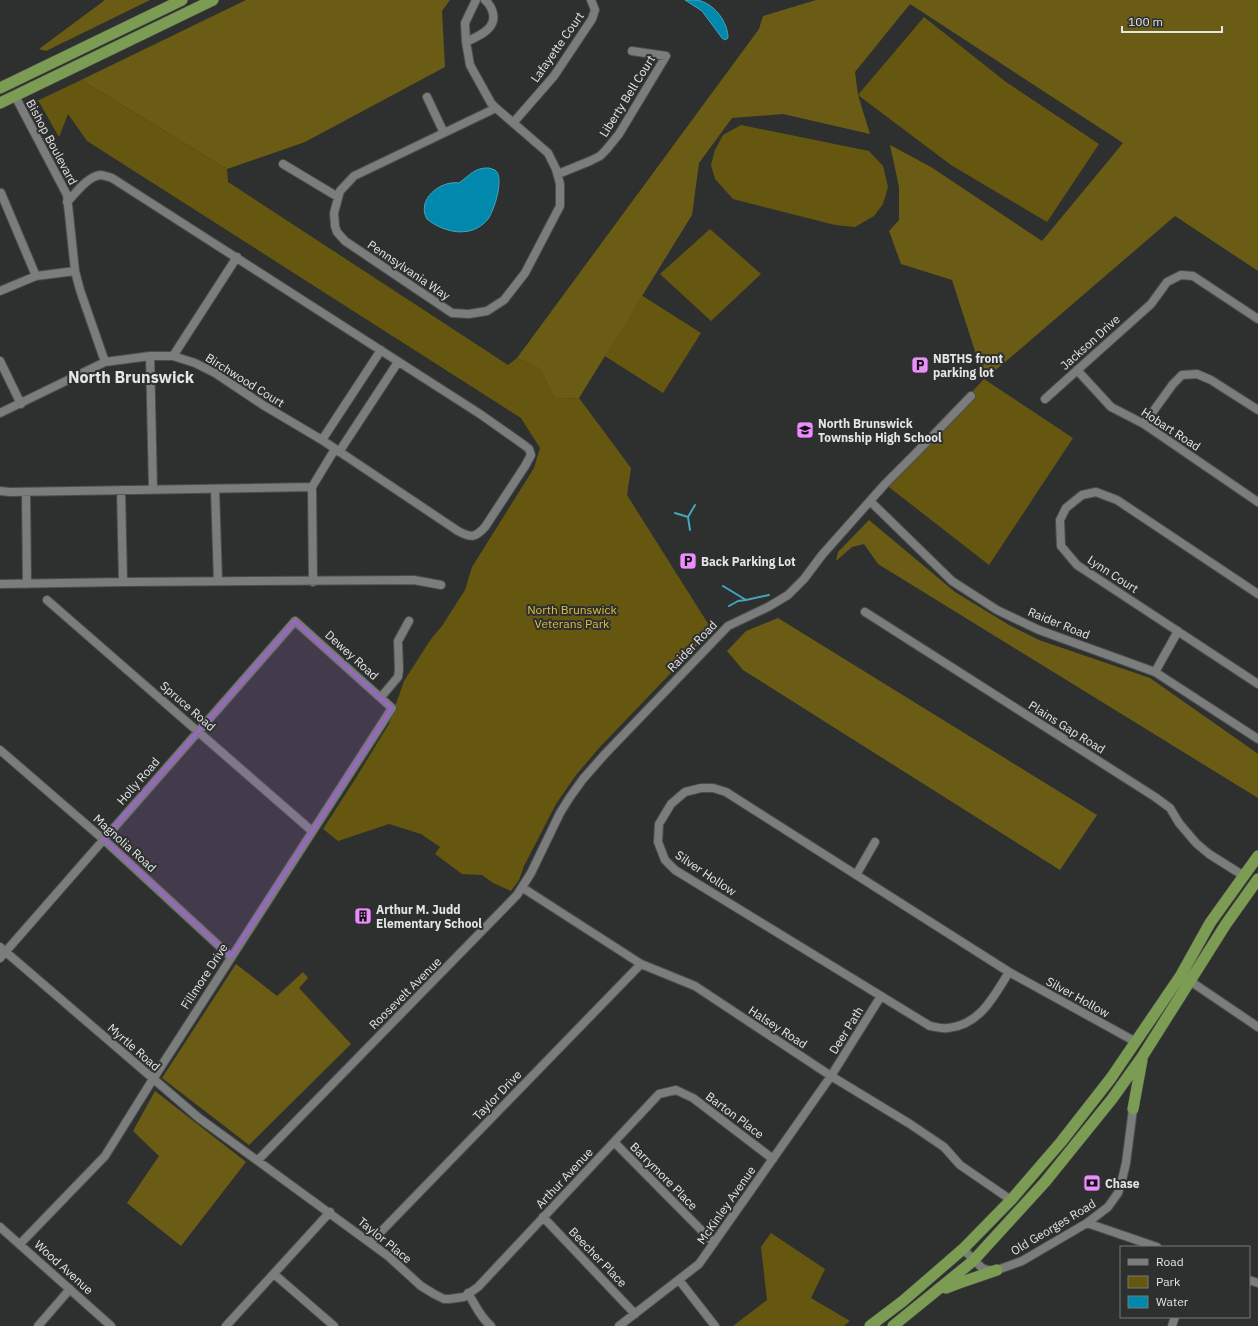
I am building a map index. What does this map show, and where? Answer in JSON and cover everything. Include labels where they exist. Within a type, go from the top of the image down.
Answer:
[{"type":"highway","points":[[0,88],[182,0]]},
{"type":"highway","points":[[0,103],[213,0]]},
{"type":"highway","points":[[893,1326],[974,1261],[1045,1182],[1112,1099],[1142,1057],[1186,978],[1210,923],[1258,856]]},
{"type":"highway","points":[[870,1326],[903,1301],[962,1251],[1011,1200],[1061,1142],[1111,1078],[1136,1042],[1186,978],[1258,879]]},
{"type":"highway","points":[[1133,1109],[1142,1057]]},
{"type":"highway","points":[[1112,1099],[1119,1097],[1125,1098],[1130,1102],[1133,1109]]},
{"type":"highway","points":[[935,1293],[958,1283],[997,1270]]},
{"type":"street","points":[[476,0],[465,23],[466,42],[470,65],[491,103],[496,108]]},
{"type":"street","points":[[466,42],[483,34],[493,24],[494,15],[489,3],[485,0]]},
{"type":"street","name":"Lafayette Court","points":[[513,123],[554,76],[592,19],[595,10],[591,0]]},
{"type":"street","name":"Liberty Bell Court","points":[[558,174],[590,162],[606,150],[619,134],[666,56],[632,51]]},
{"type":"street","name":"Bishop Boulevard","points":[[15,96],[67,195],[74,271],[105,362]]},
{"type":"street","points":[[427,97],[444,133]]},
{"type":"street","name":"Pennsylvania Way","points":[[496,108],[513,123],[548,153],[558,174],[560,184],[560,206],[525,273],[504,300],[487,311],[469,314],[452,313],[345,241],[337,232],[334,213],[338,197],[344,186],[354,176],[496,108]]},
{"type":"street","points":[[283,164],[338,197]]},
{"type":"street","points":[[67,202],[89,180],[97,176],[108,177],[117,181],[398,362],[312,487],[313,582]]},
{"type":"street","points":[[1,193],[36,276]]},
{"type":"street","points":[[173,356],[236,257]]},
{"type":"street","points":[[0,291],[36,276],[74,271]]},
{"type":"street","name":"Jackson Drive","points":[[1045,399],[1151,304],[1166,282],[1181,275],[1193,276],[1258,319]]},
{"type":"street","points":[[322,440],[381,350]]},
{"type":"street","points":[[150,356],[153,489]]},
{"type":"street","name":"Birchwood Court","points":[[0,413],[105,362],[150,356],[173,356],[195,363],[215,373],[263,405],[322,440],[458,531],[468,536],[479,534],[525,466],[531,455],[529,450],[480,414],[398,362]]},
{"type":"street","points":[[0,361],[21,404]]},
{"type":"street","name":"Hobart Road","points":[[1077,370],[1111,408],[1144,424],[1258,502]]},
{"type":"street","points":[[1144,424],[1173,384],[1182,375],[1197,374],[1206,378],[1258,410]]},
{"type":"street","name":"Raider Road","points":[[552,830],[567,802],[583,779],[718,636],[728,626],[768,607],[788,595],[804,579],[822,555],[885,484],[971,396]]},
{"type":"street","points":[[0,491],[26,492],[312,487]]},
{"type":"street","points":[[215,489],[218,581]]},
{"type":"street","points":[[121,490],[123,582]]},
{"type":"street","points":[[26,492],[27,584]]},
{"type":"street","name":"Lynn Court","points":[[1258,594],[1117,500],[1096,492],[1082,494],[1066,508],[1060,520],[1061,546],[1077,565],[1258,684]]},
{"type":"street","name":"Raider Road","points":[[870,501],[952,581],[997,610],[1039,630],[1155,672],[1258,739]]},
{"type":"street","points":[[0,584],[414,580],[441,585]]},
{"type":"street","name":"Spruce Road","points":[[46,600],[312,831]]},
{"type":"street","name":"Plains Gap Road","points":[[865,612],[1155,797],[1170,808],[1179,823],[1196,843],[1209,854],[1244,876]]},
{"type":"street","name":"Holly Road","points":[[2,952],[295,621]]},
{"type":"street","name":"Dewey Road","points":[[295,621],[392,708]]},
{"type":"street","points":[[381,697],[398,677],[398,640],[409,622]]},
{"type":"street","points":[[1155,672],[1178,631]]},
{"type":"street","name":"Fillmore Drive","points":[[20,1244],[105,1156],[231,957],[392,708]]},
{"type":"street","name":"Magnolia Road","points":[[0,750],[103,839],[231,957]]},
{"type":"street","name":"Silver Hollow","points":[[1009,972],[988,1006],[976,1018],[960,1026],[946,1029],[930,1026],[675,870],[665,860],[658,842],[659,824],[671,804],[685,792],[701,788],[714,788],[726,792],[1009,972],[1136,1042]]},
{"type":"street","name":"Roosevelt Avenue","points":[[258,1160],[492,922],[523,888],[552,830]]},
{"type":"street","points":[[856,875],[875,842]]},
{"type":"street","name":"Halsey Road","points":[[523,888],[642,964],[695,986],[831,1076],[910,1124],[944,1147],[960,1165],[1011,1200]]},
{"type":"street","name":"Myrtle Road","points":[[2,952],[200,1118],[258,1160]]},
{"type":"street","name":"Taylor Drive","points":[[370,1243],[642,964]]},
{"type":"street","points":[[1186,978],[1258,1027]]},
{"type":"street","name":"Deer Path","points":[[831,1076],[881,996]]},
{"type":"street","name":"McKinley Avenue","points":[[619,1326],[699,1264],[831,1076]]},
{"type":"street","name":"Arthur Avenue","points":[[468,1293],[478,1287],[659,1094],[676,1090],[681,1092]]},
{"type":"street","name":"Barton Place","points":[[681,1092],[693,1098],[773,1159]]},
{"type":"street","name":"Old Georges Road","points":[[997,1270],[1022,1261],[1087,1223],[1108,1207],[1118,1193],[1126,1163],[1133,1109]]},
{"type":"street","name":"Barrymore Place","points":[[614,1142],[714,1243]]},
{"type":"street","name":"Taylor Place","points":[[258,1160],[388,1256],[421,1286],[444,1299],[464,1297],[468,1293]]},
{"type":"street","points":[[226,1326],[330,1212]]},
{"type":"street","name":"Beecher Place","points":[[543,1217],[635,1314]]},
{"type":"street","points":[[1087,1223],[1154,1246]]},
{"type":"street","name":"Wood Avenue","points":[[0,1227],[112,1326]]},
{"type":"street","points":[[962,1251],[984,1269],[997,1270]]},
{"type":"street","points":[[274,1274],[334,1326]]},
{"type":"street","points":[[679,1280],[715,1326]]},
{"type":"street","points":[[38,1326],[70,1289]]},
{"type":"street","points":[[468,1293],[476,1308],[491,1326]]},
{"type":"highlighted area","points":[[295,621],[392,708],[231,957],[103,839]]},
{"type":"green space","points":[[924,17],[1006,82],[1099,144],[1047,222],[951,165],[858,95]]},
{"type":"green space","name":"North Brunswick Veterans Park","points":[[81,80],[227,169],[228,182],[508,365],[517,358],[540,369],[555,399],[579,398],[631,468],[627,495],[712,630],[599,748],[576,775],[556,804],[524,866],[519,880],[511,891],[493,883],[482,875],[462,874],[435,854],[440,847],[421,834],[389,824],[338,841],[323,829],[389,724],[404,681],[465,590],[472,567],[534,468],[540,448],[521,418],[87,141],[68,114],[59,137],[37,101]]},
{"type":"green space","points":[[741,125],[869,151],[883,166],[888,187],[883,204],[874,216],[855,227],[835,225],[733,199],[715,179],[711,165],[715,150],[723,135]]},
{"type":"green space","points":[[710,229],[761,274],[711,321],[660,274]]},
{"type":"green space","points":[[638,293],[701,333],[663,393],[600,353]]},
{"type":"green space","points":[[984,379],[1073,438],[989,565],[885,484]]},
{"type":"green space","points":[[771,1233],[825,1269],[811,1298],[850,1321],[844,1326],[733,1326],[767,1300],[761,1247]]},
{"type":"shaded area","points":[[105,0],[150,0],[46,51],[39,49]]},
{"type":"shaded area","points":[[246,0],[450,0],[442,11],[445,67],[305,142],[227,169],[81,80]]},
{"type":"shaded area","points":[[816,0],[1258,0],[1258,271],[1175,216],[984,379],[952,280],[901,264],[889,231],[899,220],[899,187],[890,145],[931,167],[1042,241],[1123,143],[910,4],[855,72],[858,95],[870,134],[783,114],[732,118],[699,163],[692,215],[579,398],[555,399],[540,369],[517,358],[759,29],[763,16]]},
{"type":"shaded area","points":[[869,520],[955,592],[1009,625],[1039,640],[1150,678],[1254,751],[1258,754],[1258,798],[878,564],[864,544],[852,547],[836,561],[838,552]]},
{"type":"shaded area","points":[[778,618],[1097,815],[1060,870],[743,670],[727,651],[746,631]]},
{"type":"shaded area","points":[[236,964],[277,996],[303,972],[308,978],[299,988],[351,1044],[249,1145],[162,1078]]},
{"type":"shaded area","points":[[155,1091],[246,1162],[181,1246],[127,1203],[159,1156],[133,1131]]},
{"type":"water","points":[[685,0],[701,1],[712,7],[723,21],[728,38],[725,40],[722,38],[702,11]]},
{"type":"water","points":[[489,168],[495,170],[498,174],[498,194],[488,219],[481,225],[474,229],[458,232],[441,228],[427,219],[424,212],[427,198],[438,188],[452,183],[459,183],[476,170]]},
{"type":"waterway","points":[[690,530],[688,517],[695,505]]},
{"type":"waterway","points":[[675,513],[688,517]]},
{"type":"waterway","points":[[723,586],[746,600],[769,595]]},
{"type":"waterway","points":[[729,606],[738,601],[746,600]]},
{"type":"place","name":"NBTHS front parking lot","points":[[920,365]]},
{"type":"place","name":"North Brunswick Township High School","points":[[805,430]]},
{"type":"place","name":"Back Parking Lot","points":[[688,561]]},
{"type":"place","name":"Arthur M. Judd Elementary School","points":[[363,916]]},
{"type":"place","name":"Chase","points":[[1092,1183]]},
{"type":"district","name":"North Brunswick","points":[[131,377]]}]
